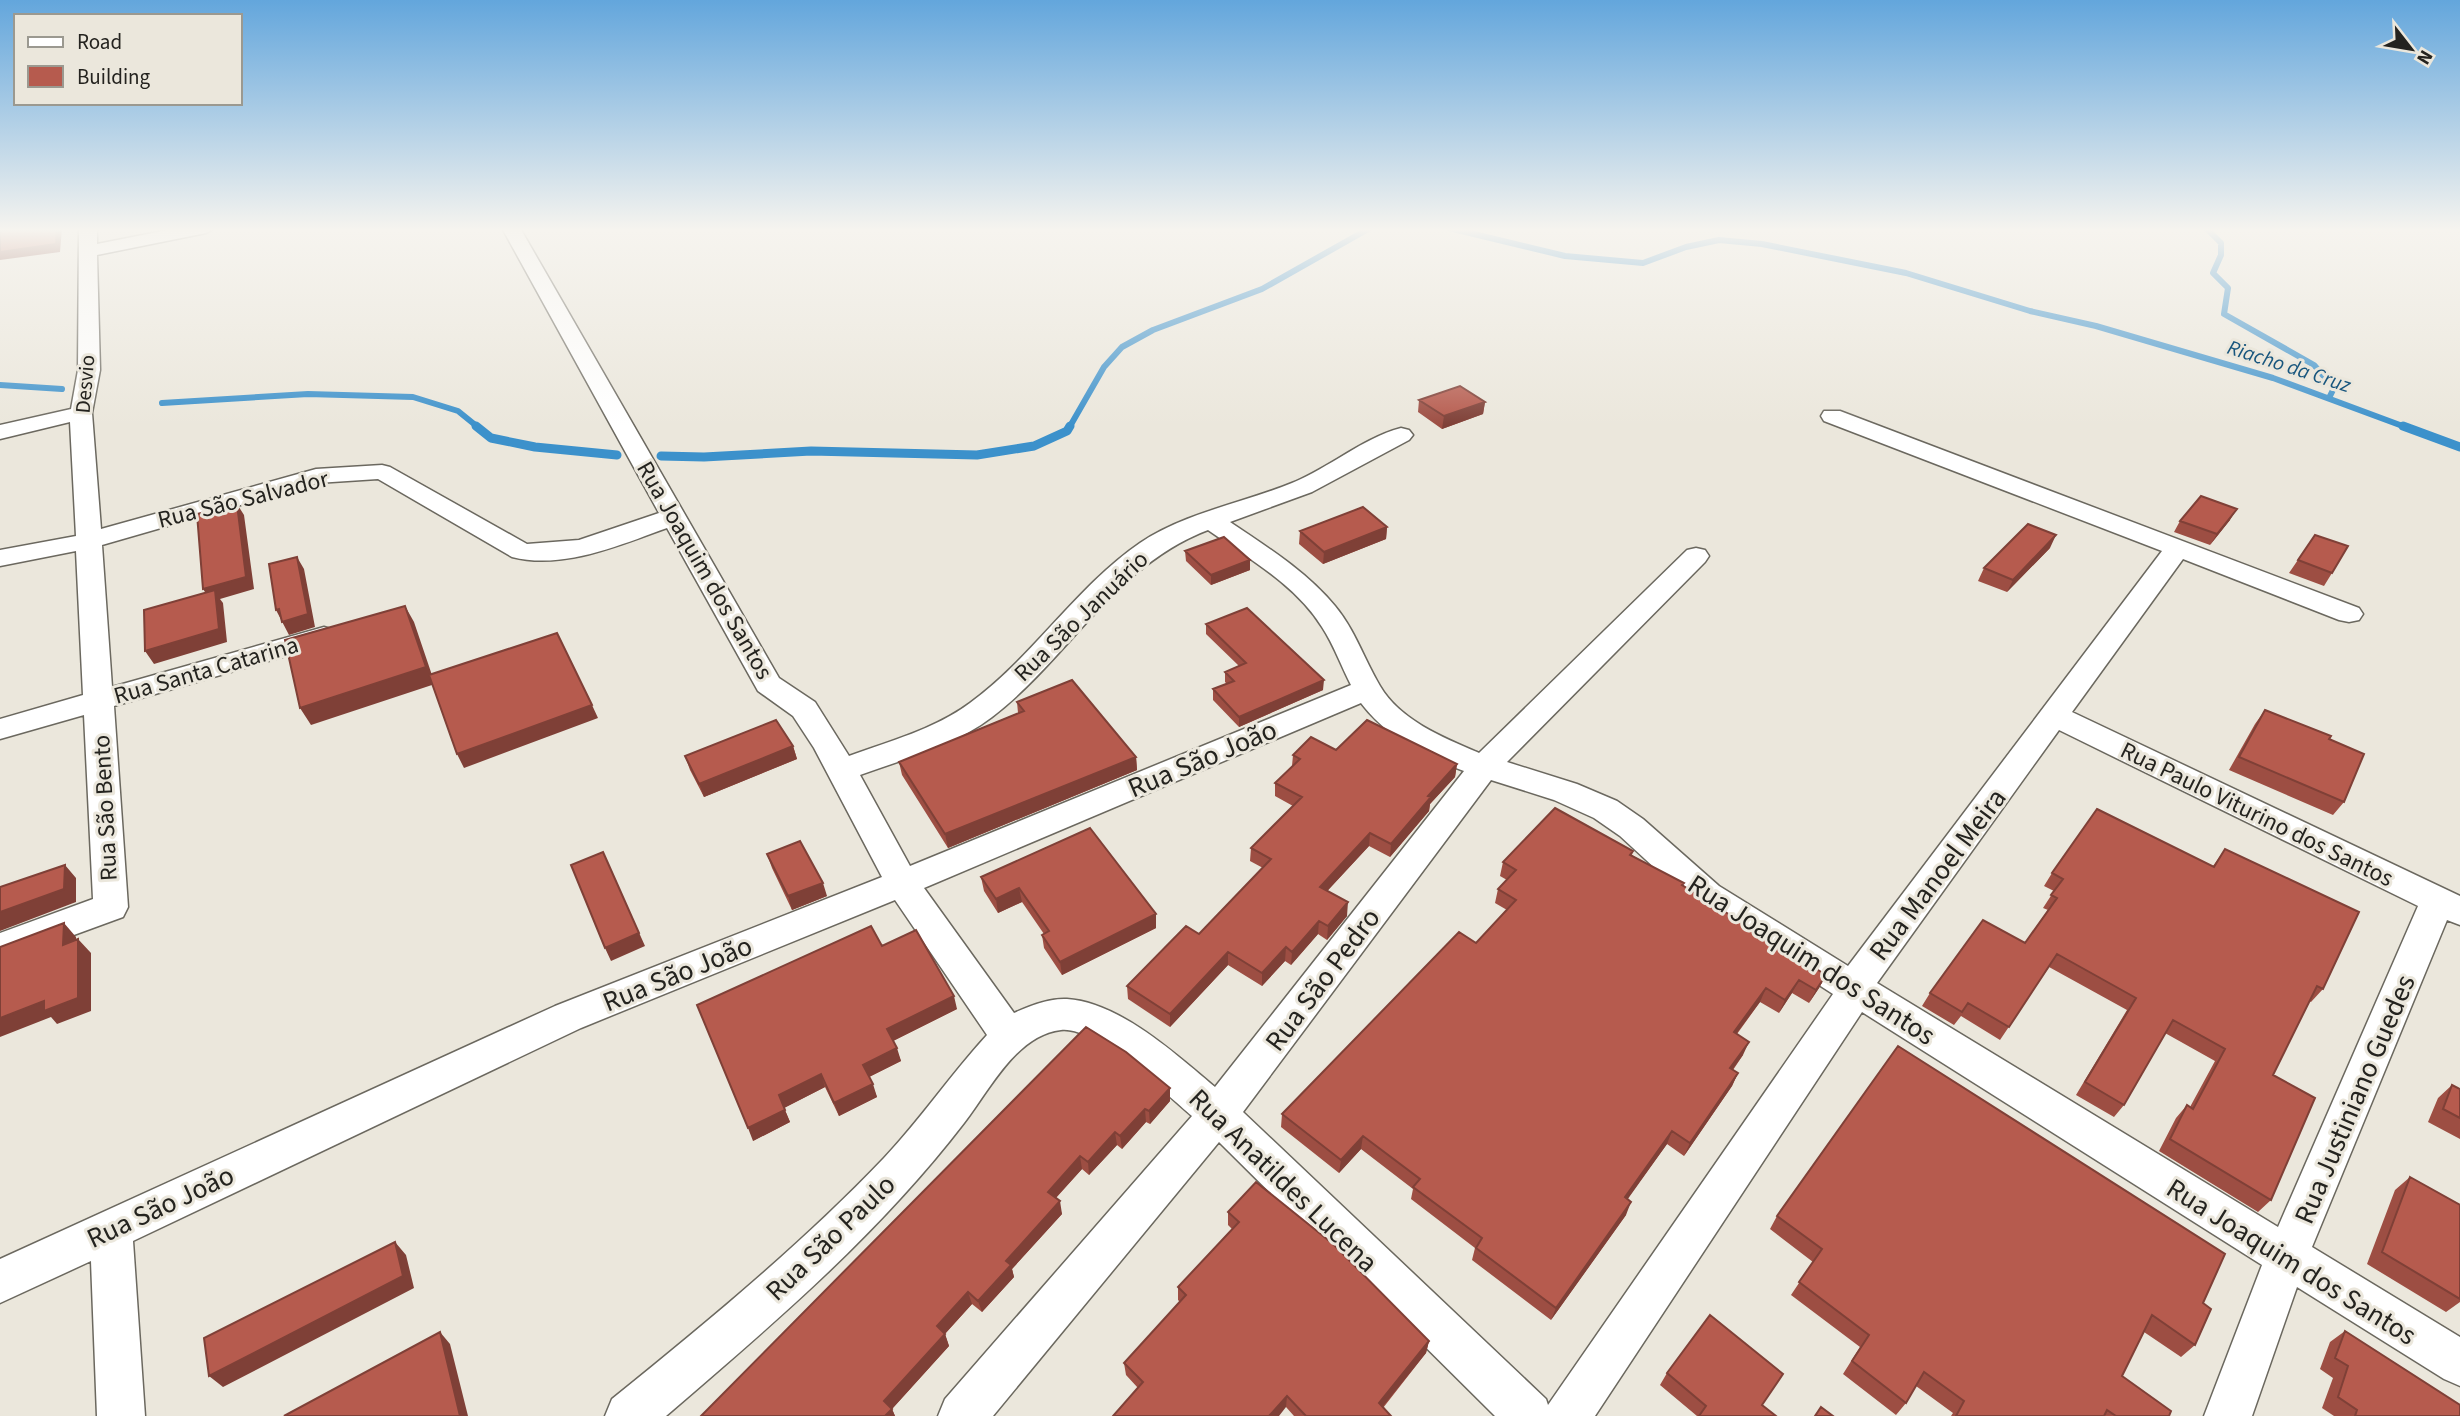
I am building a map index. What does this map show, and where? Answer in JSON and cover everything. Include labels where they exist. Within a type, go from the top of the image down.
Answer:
[{"type":"street","name":"Desvio","points":[[87,541],[81,414],[89,370],[88,294]]},
{"type":"street","name":"Rua Joaquim dos Santos","points":[[548,294],[768,684],[804,709],[842,770],[902,883],[1009,1036]]},
{"type":"street","points":[[0,432],[81,414]]},
{"type":"street","points":[[1832,416],[2349,614]]},
{"type":"street","name":"Rua São Januário","points":[[842,770],[932,737],[980,710],[1019,676],[1128,566],[1177,533],[1312,482],[1401,435]]},
{"type":"street","name":"Rua São Salvador","points":[[0,558],[87,541],[316,475],[382,472],[521,552],[546,555],[582,548],[673,517]]},
{"type":"street","name":"Rua Joaquim dos Santos","points":[[1212,522],[1291,575],[1328,615],[1366,690],[1393,720],[1433,746],[1484,767],[1591,802],[1625,820],[1699,889],[1737,916],[2286,1258],[2460,1363]]},
{"type":"street","name":"Rua São Bento","points":[[0,948],[111,907],[87,541]]},
{"type":"street","name":"Rua Manoel Meira","points":[[1567,1416],[1856,989],[1862,973],[2178,548]]},
{"type":"street","name":"Rua São Pedro","points":[[962,1416],[1218,1114],[1484,767],[1696,556]]},
{"type":"street","name":"Rua Santa Catarina","points":[[0,729],[347,629]]},
{"type":"street","name":"Rua São João","points":[[0,1281],[568,1017],[902,883],[1366,690]]},
{"type":"street","name":"Rua Paulo Viturino dos Santos","points":[[2055,716],[2449,906]]},
{"type":"street","name":"Rua Justiniano Guedes","points":[[2228,1416],[2286,1258],[2449,906]]},
{"type":"street","name":"Rua Anatildes Lucena","points":[[1009,1036],[1038,1019],[1066,1014],[1097,1022],[1174,1076],[1218,1114],[1529,1416]]},
{"type":"street","name":"Rua São Paulo","points":[[629,1416],[693,1364],[863,1210],[929,1140],[1009,1036]]},
{"type":"street","points":[[111,1228],[121,1416]]},
{"type":"building","points":[[1460,386],[1485,402],[1444,416],[1419,400]]},
{"type":"building","points":[[2201,496],[2237,509],[2217,534],[2180,521]]},
{"type":"building","points":[[237,504],[246,577],[203,589],[197,514]]},
{"type":"building","points":[[1363,507],[1387,527],[1324,552],[1300,531]]},
{"type":"building","points":[[2028,524],[2056,535],[2013,580],[1984,568]]},
{"type":"building","points":[[2315,535],[2348,546],[2332,573],[2298,560]]},
{"type":"building","points":[[1224,537],[1250,560],[1211,575],[1185,551]]},
{"type":"building","points":[[297,557],[308,614],[282,622],[279,609],[276,610],[269,564]]},
{"type":"building","points":[[215,590],[219,629],[145,651],[144,610]]},
{"type":"building","points":[[405,606],[426,667],[300,708],[285,640]]},
{"type":"building","points":[[1247,608],[1324,680],[1239,717],[1213,689],[1234,681],[1225,672],[1246,663],[1206,624]]},
{"type":"building","points":[[557,633],[592,705],[457,754],[429,675]]},
{"type":"building","points":[[1072,680],[1136,757],[945,834],[899,762],[1024,711],[1017,702]]},
{"type":"building","points":[[2265,710],[2331,736],[2329,739],[2364,754],[2344,802],[2239,757]]},
{"type":"building","points":[[776,720],[793,746],[699,784],[685,756]]},
{"type":"building","points":[[1367,720],[1457,764],[1391,844],[1370,833],[1320,887],[1348,902],[1328,926],[1319,921],[1292,952],[1286,947],[1262,973],[1228,952],[1170,1014],[1127,986],[1186,926],[1199,934],[1271,859],[1251,848],[1302,797],[1275,783],[1300,759],[1293,755],[1311,737],[1336,750]]},
{"type":"building","points":[[1555,808],[1633,851],[1630,855],[1684,883],[1682,885],[1826,975],[1816,990],[1799,980],[1785,1000],[1766,988],[1734,1032],[1749,1042],[1730,1068],[1738,1073],[1690,1143],[1672,1131],[1625,1197],[1631,1202],[1556,1308],[1476,1248],[1482,1238],[1413,1187],[1420,1179],[1363,1136],[1341,1160],[1282,1114],[1459,932],[1476,943],[1516,900],[1498,889],[1516,870],[1503,862]]},
{"type":"building","points":[[2097,809],[2214,867],[2225,849],[2359,912],[2323,989],[2317,986],[2273,1075],[2315,1098],[2271,1200],[2170,1139],[2187,1105],[2193,1109],[2225,1049],[2173,1020],[2124,1105],[2085,1082],[2136,998],[2057,954],[2009,1027],[1968,1003],[1962,1012],[1930,993],[1983,920],[2025,943],[2057,898],[2051,895],[2063,879],[2052,873]]},
{"type":"building","points":[[1090,828],[1156,914],[1060,962],[1042,935],[1049,931],[1019,888],[996,899],[981,877]]},
{"type":"building","points":[[800,841],[823,883],[788,896],[767,854]]},
{"type":"building","points":[[603,852],[639,933],[605,948],[571,865]]},
{"type":"building","points":[[65,865],[64,889],[0,912],[0,887]]},
{"type":"building","points":[[64,923],[63,945],[78,939],[78,998],[44,1011],[44,1001],[0,1018],[0,947]]},
{"type":"building","points":[[871,926],[882,946],[916,930],[954,996],[887,1029],[897,1048],[863,1065],[873,1084],[834,1103],[821,1074],[779,1095],[785,1110],[748,1128],[697,1005]]},
{"type":"building","points":[[1086,1027],[1126,1052],[1170,1088],[1149,1111],[1145,1109],[1120,1136],[1115,1132],[1088,1162],[1080,1156],[1048,1192],[1060,1201],[1006,1261],[1011,1265],[978,1301],[968,1292],[937,1326],[945,1334],[884,1401],[892,1409],[885,1416],[701,1416]]},
{"type":"building","points":[[1898,1046],[2225,1254],[2203,1303],[2211,1309],[2195,1345],[2152,1315],[2122,1376],[2171,1411],[2169,1416],[2116,1416],[2107,1410],[2104,1416],[1956,1416],[1964,1401],[1924,1372],[1906,1403],[1852,1361],[1869,1335],[1799,1282],[1822,1249],[1777,1216]]},
{"type":"building","points":[[2452,1085],[2460,1089],[2460,1118],[2443,1109]]},
{"type":"building","points":[[2410,1177],[2460,1205],[2460,1299],[2382,1252]]},
{"type":"building","points":[[1256,1182],[1333,1244],[1429,1341],[1379,1403],[1391,1416],[1306,1416],[1287,1396],[1269,1416],[1113,1416],[1143,1382],[1124,1363],[1186,1295],[1178,1287],[1239,1222],[1228,1212]]},
{"type":"building","points":[[395,1242],[403,1276],[209,1376],[204,1338]]},
{"type":"building","points":[[1710,1315],[1783,1374],[1762,1405],[1776,1416],[1699,1416],[1706,1406],[1667,1373]]},
{"type":"building","points":[[2345,1331],[2460,1405],[2460,1416],[2355,1416],[2357,1410],[2338,1397],[2348,1366],[2335,1358]]},
{"type":"building","points":[[440,1332],[460,1416],[284,1416]]},
{"type":"building","points":[[1821,1407],[1833,1416],[1815,1416]]},
{"type":"waterway","points":[[1069,428],[1104,367],[1122,347],[1153,330],[1248,294]]},
{"type":"waterway","name":"Riacho da Cruz","points":[[1975,294],[2030,311],[2096,326],[2273,378],[2408,428]]},
{"type":"waterway","points":[[2227,294],[2224,314],[2314,365],[2334,388],[2329,398]]},
{"type":"waterway","points":[[0,385],[62,389]]},
{"type":"waterway","points":[[162,403],[308,394],[413,397],[458,411],[479,428]]},
{"type":"waterway","points":[[476,426],[491,438],[535,447],[617,455]]},
{"type":"waterway","points":[[661,456],[704,457],[811,451],[977,455],[1034,446],[1067,431],[1070,426]]},
{"type":"waterway","name":"Riacho da Cruz","points":[[2403,426],[2460,447]]}]
